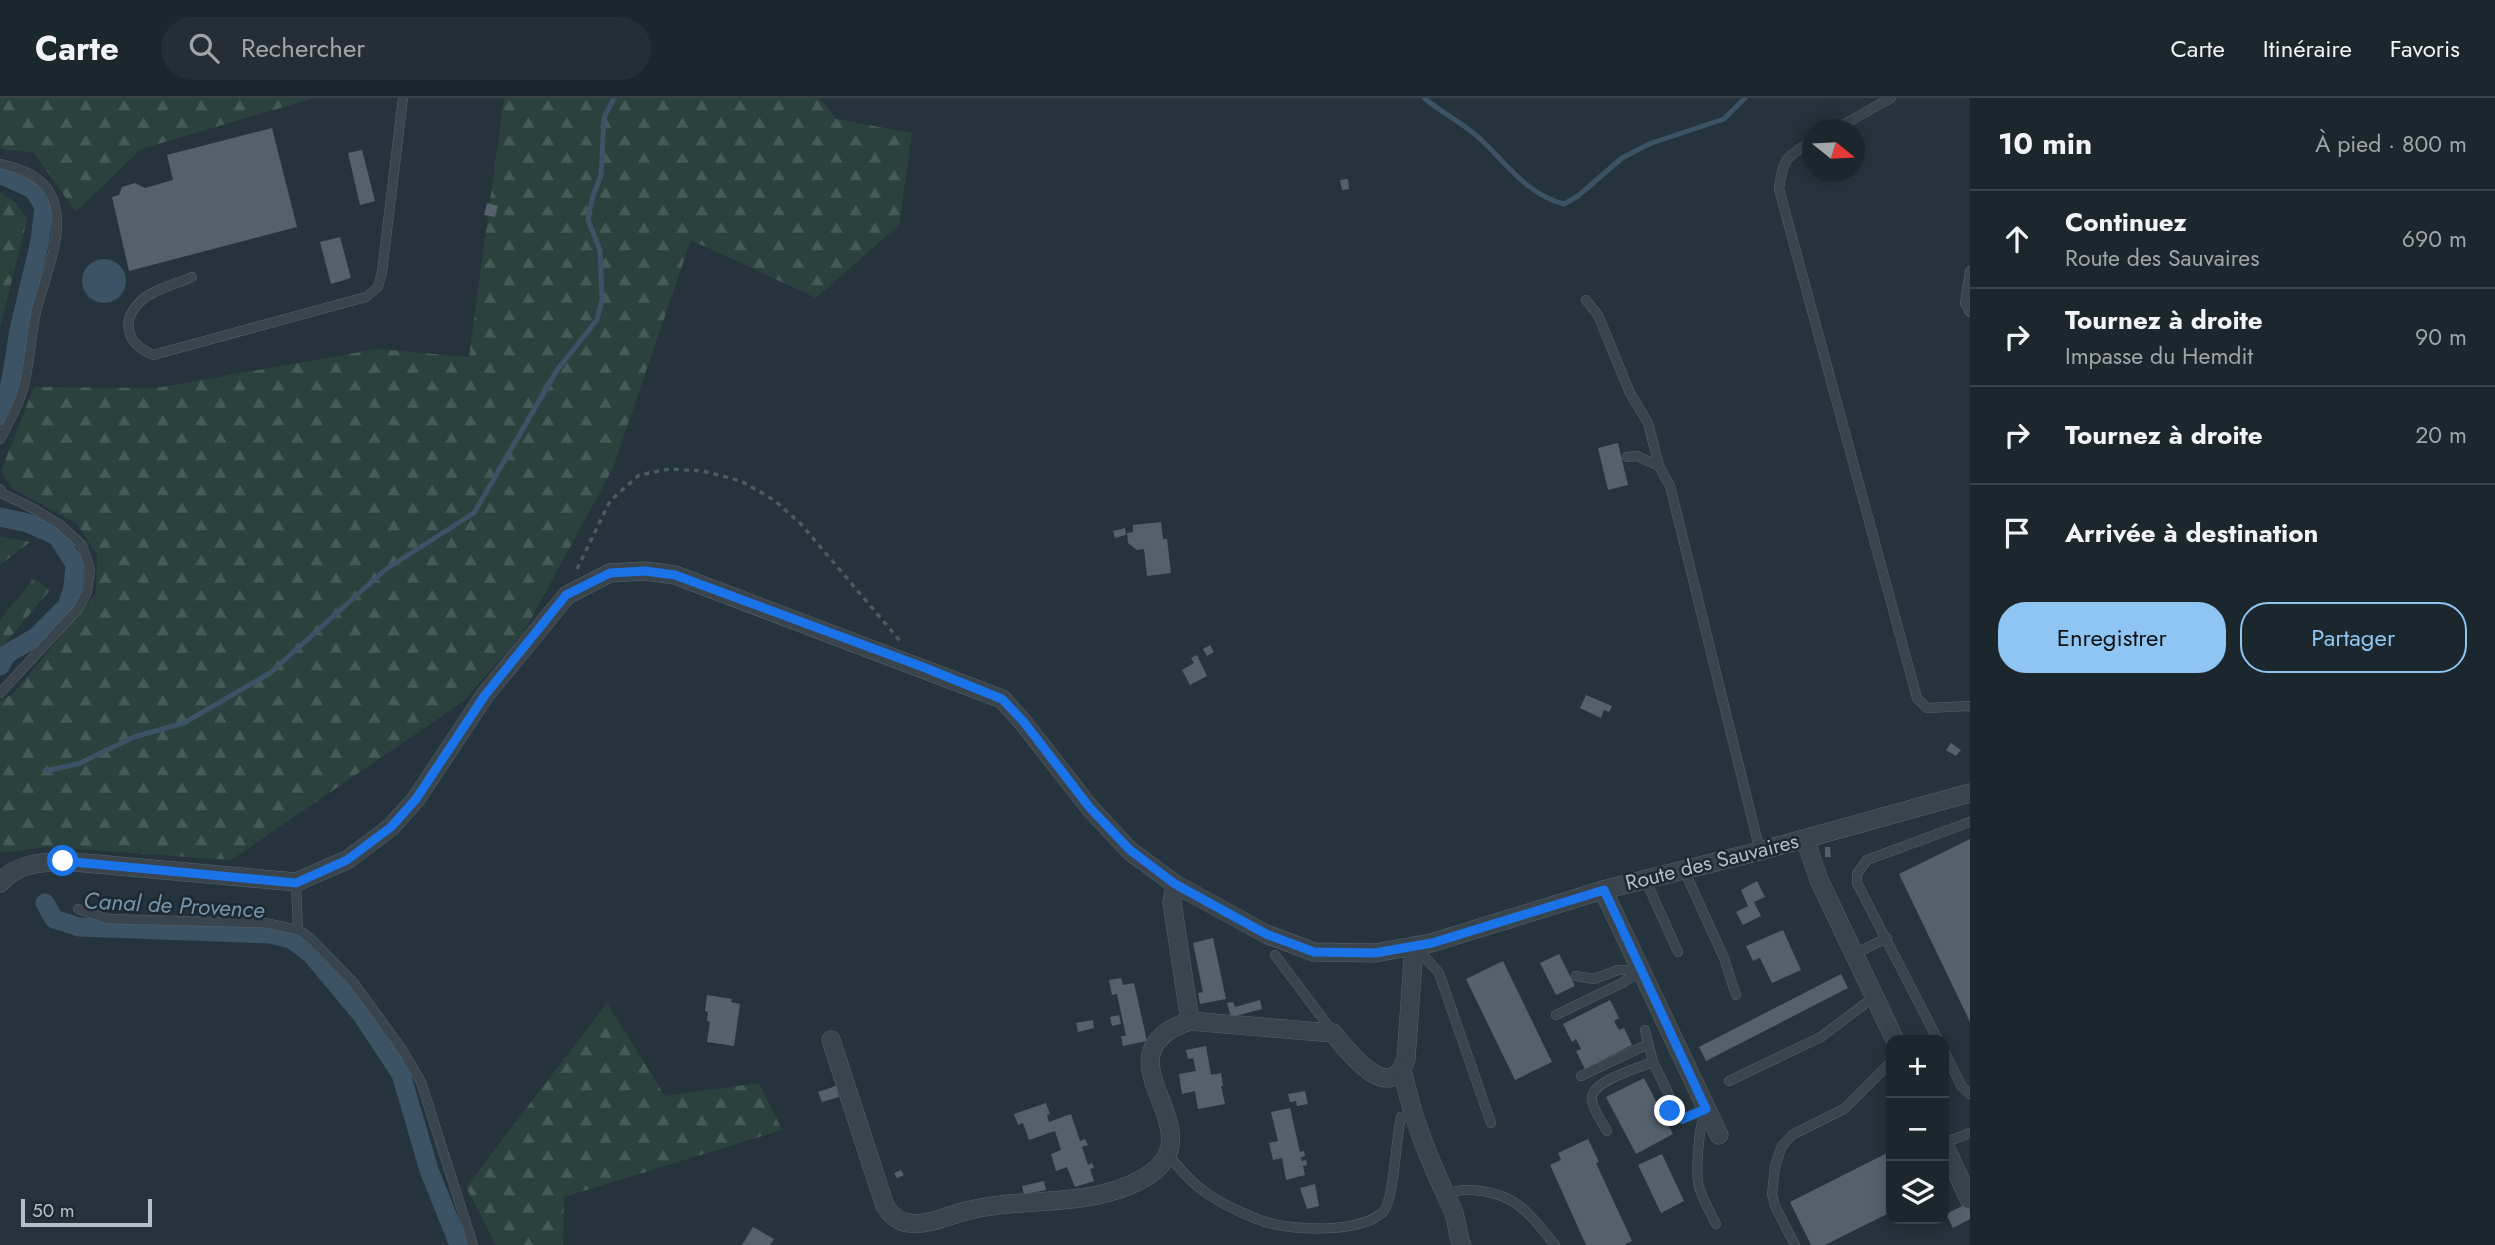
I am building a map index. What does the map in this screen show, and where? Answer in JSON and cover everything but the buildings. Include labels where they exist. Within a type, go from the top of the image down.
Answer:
[{"type":"street","name":"Route des Sauvaires","points":[[0,883],[9,872],[26,865],[63,861],[296,883],[347,860],[391,827],[416,799],[485,695],[566,595],[610,573],[645,571],[675,575],[1002,699],[1023,721],[1090,808],[1130,850],[1175,884],[1266,934],[1314,952],[1375,953],[1414,946],[1604,890],[1760,851],[1970,793]]},
{"type":"street","points":[[1805,839],[1819,880],[1893,1035]]},
{"type":"street","points":[[1175,884],[1172,902],[1190,1021]]},
{"type":"street","points":[[1604,890],[1719,1135]]},
{"type":"street","points":[[831,1040],[886,1206],[891,1216],[913,1225],[989,1205],[1052,1202],[1127,1187],[1147,1177],[1159,1167],[1172,1140],[1172,1129],[1150,1073],[1152,1049],[1162,1036],[1179,1024],[1190,1021],[1333,1033],[1356,1061],[1371,1073],[1395,1077],[1402,1070],[1406,1059],[1414,946]]},
{"type":"street","points":[[1402,1070],[1412,1115],[1444,1196],[1452,1209],[1462,1245]]},
{"type":"street","points":[[1949,1155],[1969,1199]]},
{"type":"lane","points":[[192,277],[143,299],[134,310],[128,330],[132,342],[143,351],[153,355],[366,297],[377,287],[382,272],[403,98]]},
{"type":"lane","points":[[1854,119],[1891,98]]},
{"type":"lane","points":[[1802,148],[1791,154],[1782,169],[1779,189],[1917,698],[1927,708],[1970,706]]},
{"type":"lane","points":[[0,164],[18,168],[41,181],[51,197],[57,216],[54,245],[36,313],[25,382],[0,439]]},
{"type":"lane","points":[[1970,271],[1965,303],[1970,312]]},
{"type":"lane","points":[[1586,300],[1598,315],[1630,393],[1648,423],[1659,467],[1670,486],[1760,851]]},
{"type":"lane","points":[[1627,457],[1637,456],[1659,467]]},
{"type":"lane","points":[[0,489],[3,494],[60,526],[82,545],[90,569],[87,592],[78,609],[0,693]]},
{"type":"lane","points":[[1935,1035],[1857,883],[1857,874],[1867,860],[1970,822]]},
{"type":"lane","points":[[1684,870],[1724,958],[1736,995]]},
{"type":"lane","points":[[1645,879],[1678,952]]},
{"type":"lane","points":[[296,883],[298,930]]},
{"type":"lane","points":[[78,909],[108,919],[265,923],[298,930],[310,938],[353,982],[401,1048],[421,1082],[473,1245]]},
{"type":"lane","points":[[1854,954],[1886,938]]},
{"type":"lane","points":[[1414,946],[1439,973],[1491,1123]]},
{"type":"lane","points":[[1275,955],[1333,1033]]},
{"type":"lane","points":[[1576,976],[1594,979],[1618,970],[1641,970]]},
{"type":"lane","points":[[1556,1015],[1622,983],[1641,970]]},
{"type":"lane","points":[[1729,1081],[1821,1037],[1874,996]]},
{"type":"lane","points":[[1645,1030],[1653,1062],[1670,1097],[1671,1116],[1682,1119],[1706,1109]]},
{"type":"lane","points":[[1581,1076],[1648,1044]]},
{"type":"lane","points":[[1949,1061],[1962,1087],[1970,1094]]},
{"type":"lane","points":[[1607,1131],[1591,1101],[1592,1093],[1599,1084],[1653,1062]]},
{"type":"lane","points":[[1795,1245],[1775,1206],[1772,1194],[1775,1166],[1782,1146],[1792,1135],[1844,1109],[1886,1067]]},
{"type":"lane","points":[[1706,1109],[1699,1132],[1699,1186],[1716,1224]]},
{"type":"lane","points":[[1167,1154],[1192,1182],[1207,1193],[1255,1218],[1274,1224],[1346,1227],[1364,1222],[1384,1211],[1391,1195],[1401,1118],[1412,1115]]},
{"type":"lane","points":[[1949,1142],[1970,1133]]},
{"type":"lane","points":[[1444,1196],[1464,1189],[1502,1195],[1516,1202],[1529,1214],[1555,1245]]},
{"type":"path","points":[[566,595],[587,545],[610,501],[639,475],[669,469],[703,471],[741,481],[774,500],[801,524],[923,667]]},
{"type":"green space","points":[[0,98],[314,98],[141,149],[76,212],[34,153],[0,149]]},
{"type":"green space","points":[[504,98],[820,98],[836,119],[912,133],[899,225],[816,298],[691,240],[613,468],[525,630],[464,701],[231,860],[48,847],[0,853],[0,700],[13,694],[96,593],[97,555],[77,524],[13,489],[1,471],[34,387],[156,388],[377,349],[469,357]]},
{"type":"green space","points":[[0,192],[16,203],[27,220],[0,328]]},
{"type":"green space","points":[[0,536],[30,542],[0,565]]},
{"type":"green space","points":[[34,578],[50,590],[0,649],[0,620]]},
{"type":"green space","points":[[607,1003],[665,1096],[759,1083],[782,1130],[564,1197],[563,1245],[496,1245],[466,1187]]},
{"type":"water","points":[[104,259],[119,266],[126,281],[119,296],[104,303],[89,296],[82,281],[89,266]]},
{"type":"waterway","points":[[45,771],[78,764],[134,737],[184,723],[270,673],[386,569],[474,513],[557,370],[597,320],[602,299],[600,250],[588,220],[601,175],[604,118],[614,98]]},
{"type":"waterway","points":[[1424,98],[1478,137],[1527,185],[1564,204],[1578,196],[1622,158],[1649,144],[1724,119],[1745,98]]},
{"type":"waterway","name":"Canal de Provence","points":[[0,174],[33,189],[44,206],[40,241],[19,330],[11,380],[0,416]]},
{"type":"waterway","name":"Canal de Provence","points":[[0,517],[28,523],[57,536],[75,564],[73,588],[67,606],[36,637],[7,654],[0,666]]},
{"type":"waterway","name":"Canal de Provence","points":[[45,903],[54,919],[79,927],[271,934],[291,939],[311,954],[362,1015],[401,1074],[429,1170],[459,1245]]},
{"type":"route","points":[[63,861],[296,883],[347,860],[391,827],[416,799],[485,695],[566,595],[610,573],[645,571],[675,575],[1002,699],[1023,721],[1090,808],[1130,850],[1175,884],[1266,934],[1314,952],[1375,953],[1432,943],[1604,890],[1706,1109],[1682,1119],[1671,1116],[1670,1111]]}]
